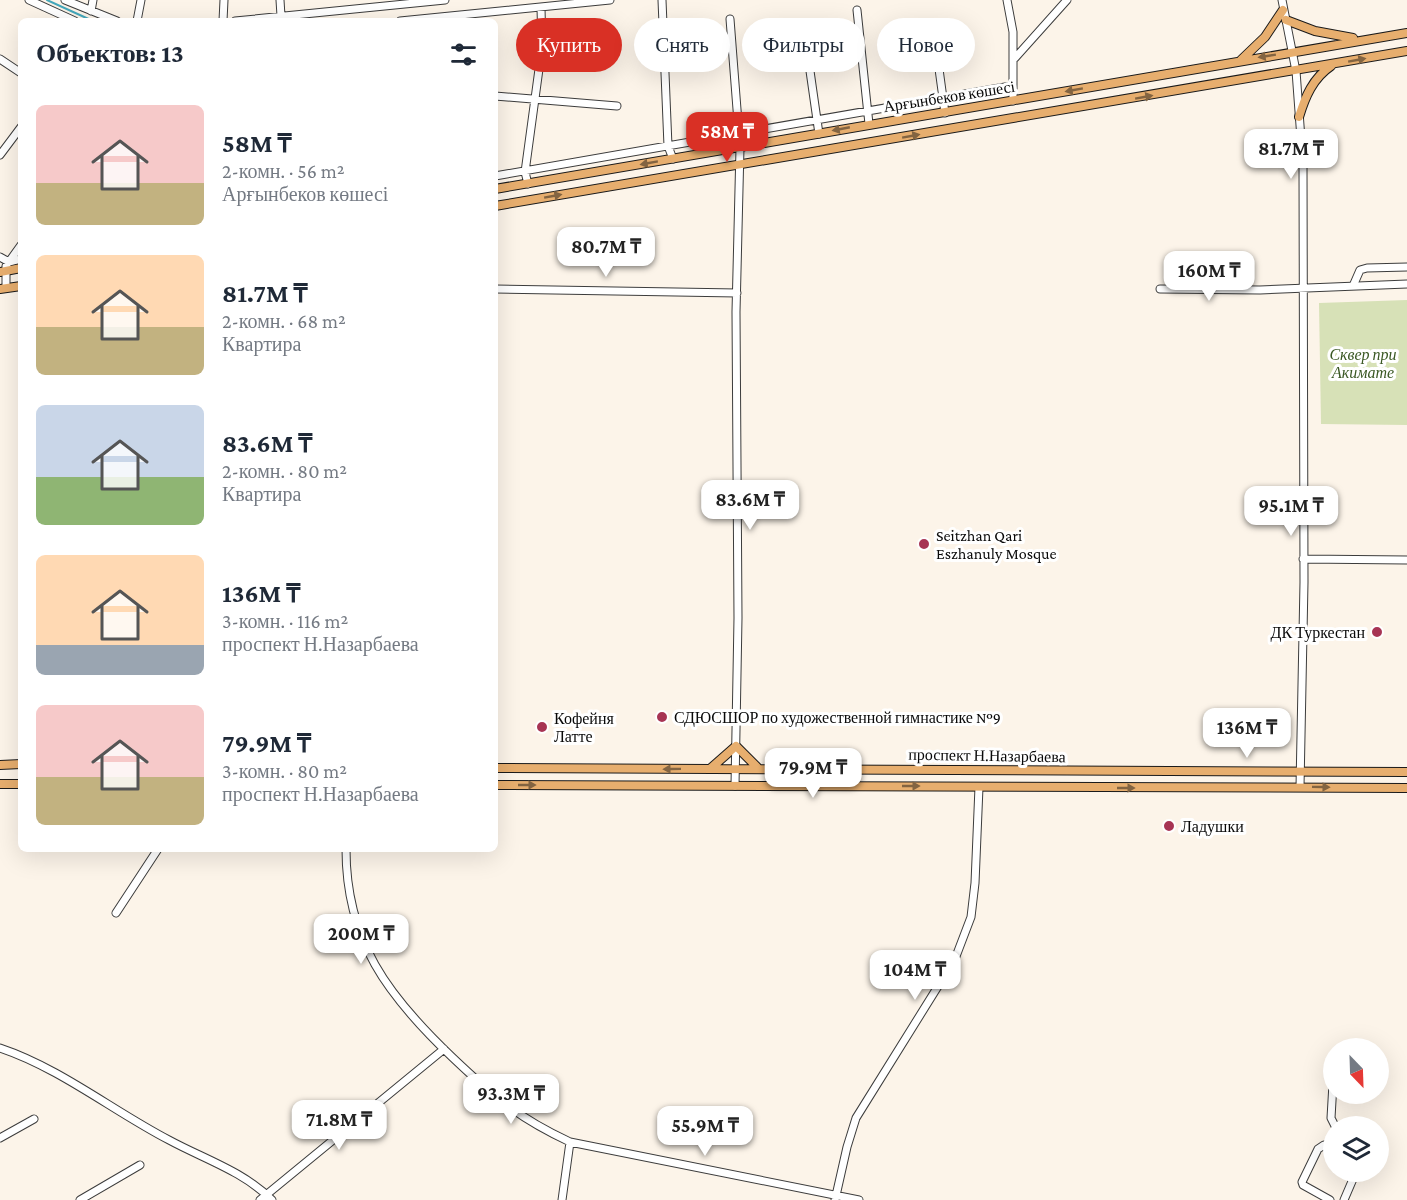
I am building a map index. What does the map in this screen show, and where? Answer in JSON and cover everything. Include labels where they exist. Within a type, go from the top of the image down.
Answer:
[{"type":"main road","points":[[1239,61],[1265,37],[1283,10]]},
{"type":"main road","points":[[1286,20],[1315,31],[1360,39]]},
{"type":"main road","name":"Арғынбеков көшесі","points":[[498,189],[868,124],[945,113],[1360,39],[1407,33]]},
{"type":"main road","name":"Арғынбеков көшесі","points":[[498,205],[1407,51]]},
{"type":"main road","points":[[1299,117],[1303,102],[1315,81],[1335,64]]},
{"type":"main road","points":[[2,271],[18,268]]},
{"type":"main road","points":[[3,289],[18,286]]},
{"type":"main road","points":[[710,768],[736,746],[758,768]]},
{"type":"main road","points":[[0,765],[18,764]]},
{"type":"main road","name":"проспект Н.Назарбаева","points":[[498,768],[571,770],[736,767],[1407,772]]},
{"type":"main road","points":[[0,784],[18,783]]},
{"type":"main road","name":"проспект Н.Назарбаева","points":[[498,784],[1407,788]]},
{"type":"street","points":[[29,0],[68,18]]},
{"type":"street","points":[[65,0],[109,18]]},
{"type":"street","points":[[91,11],[93,0]]},
{"type":"street","points":[[138,18],[141,0]]},
{"type":"street","points":[[223,18],[224,0]]},
{"type":"street","points":[[280,0],[281,16]]},
{"type":"street","points":[[263,18],[376,3],[445,0]]},
{"type":"street","points":[[458,18],[610,0]]},
{"type":"street","points":[[662,0],[668,146],[673,159]]},
{"type":"street","points":[[1009,0],[1015,58],[1011,86],[1013,101]]},
{"type":"street","points":[[1015,58],[1067,0]]},
{"type":"street","points":[[1282,0],[1296,71],[1303,166],[1303,559],[1300,787]]},
{"type":"street","points":[[528,184],[525,172],[542,47],[541,8]]},
{"type":"street","points":[[857,10],[868,124]]},
{"type":"street","points":[[730,19],[740,148],[737,293],[735,786]]},
{"type":"street","points":[[0,59],[18,71]]},
{"type":"street","points":[[811,72],[819,134]]},
{"type":"street","points":[[939,72],[945,113]]},
{"type":"street","points":[[498,176],[1011,86]]},
{"type":"street","points":[[498,96],[617,106]]},
{"type":"street","points":[[0,155],[18,131]]},
{"type":"street","points":[[3,289],[2,271],[18,249]]},
{"type":"street","points":[[0,258],[9,262],[18,260]]},
{"type":"street","points":[[1353,286],[1360,270],[1407,267]]},
{"type":"street","points":[[1160,289],[1184,291],[1407,284]]},
{"type":"street","points":[[498,290],[737,293]]},
{"type":"street","points":[[1303,559],[1407,560]]},
{"type":"street","points":[[835,1198],[856,1118],[955,959],[971,917],[975,883],[979,787]]},
{"type":"street","points":[[116,913],[156,852]]},
{"type":"street","points":[[346,852],[346,876],[359,933],[382,980],[412,1018],[494,1098],[532,1125],[570,1142],[835,1198],[859,1200]]},
{"type":"street","points":[[0,1048],[26,1057],[170,1141],[230,1169],[269,1198]]},
{"type":"street","points":[[260,1200],[269,1198],[444,1049]]},
{"type":"street","points":[[0,1138],[34,1119]]},
{"type":"street","points":[[562,1200],[570,1142]]},
{"type":"street","points":[[1323,1146],[1318,1149],[1302,1182],[1303,1185],[1330,1200]]},
{"type":"street","points":[[80,1200],[140,1165]]},
{"type":"street","points":[[1344,1200],[1352,1182]]},
{"type":"green space","name":"Сквер при Акимате","points":[[1407,300],[1407,425],[1321,424],[1319,303]]},
{"type":"waterway","points":[[47,0],[86,18]]},
{"type":"place","name":"Seitzhan Qari Eszhanuly Mosque","points":[[924,544]]},
{"type":"place","name":"ДК Туркестан","points":[[1377,632]]},
{"type":"place","name":"СДЮСШОР по художественной гимнастике №9","points":[[662,717]]},
{"type":"place","name":"Кофейня Латте","points":[[542,727]]},
{"type":"place","name":"Ладушки","points":[[1169,826]]}]
